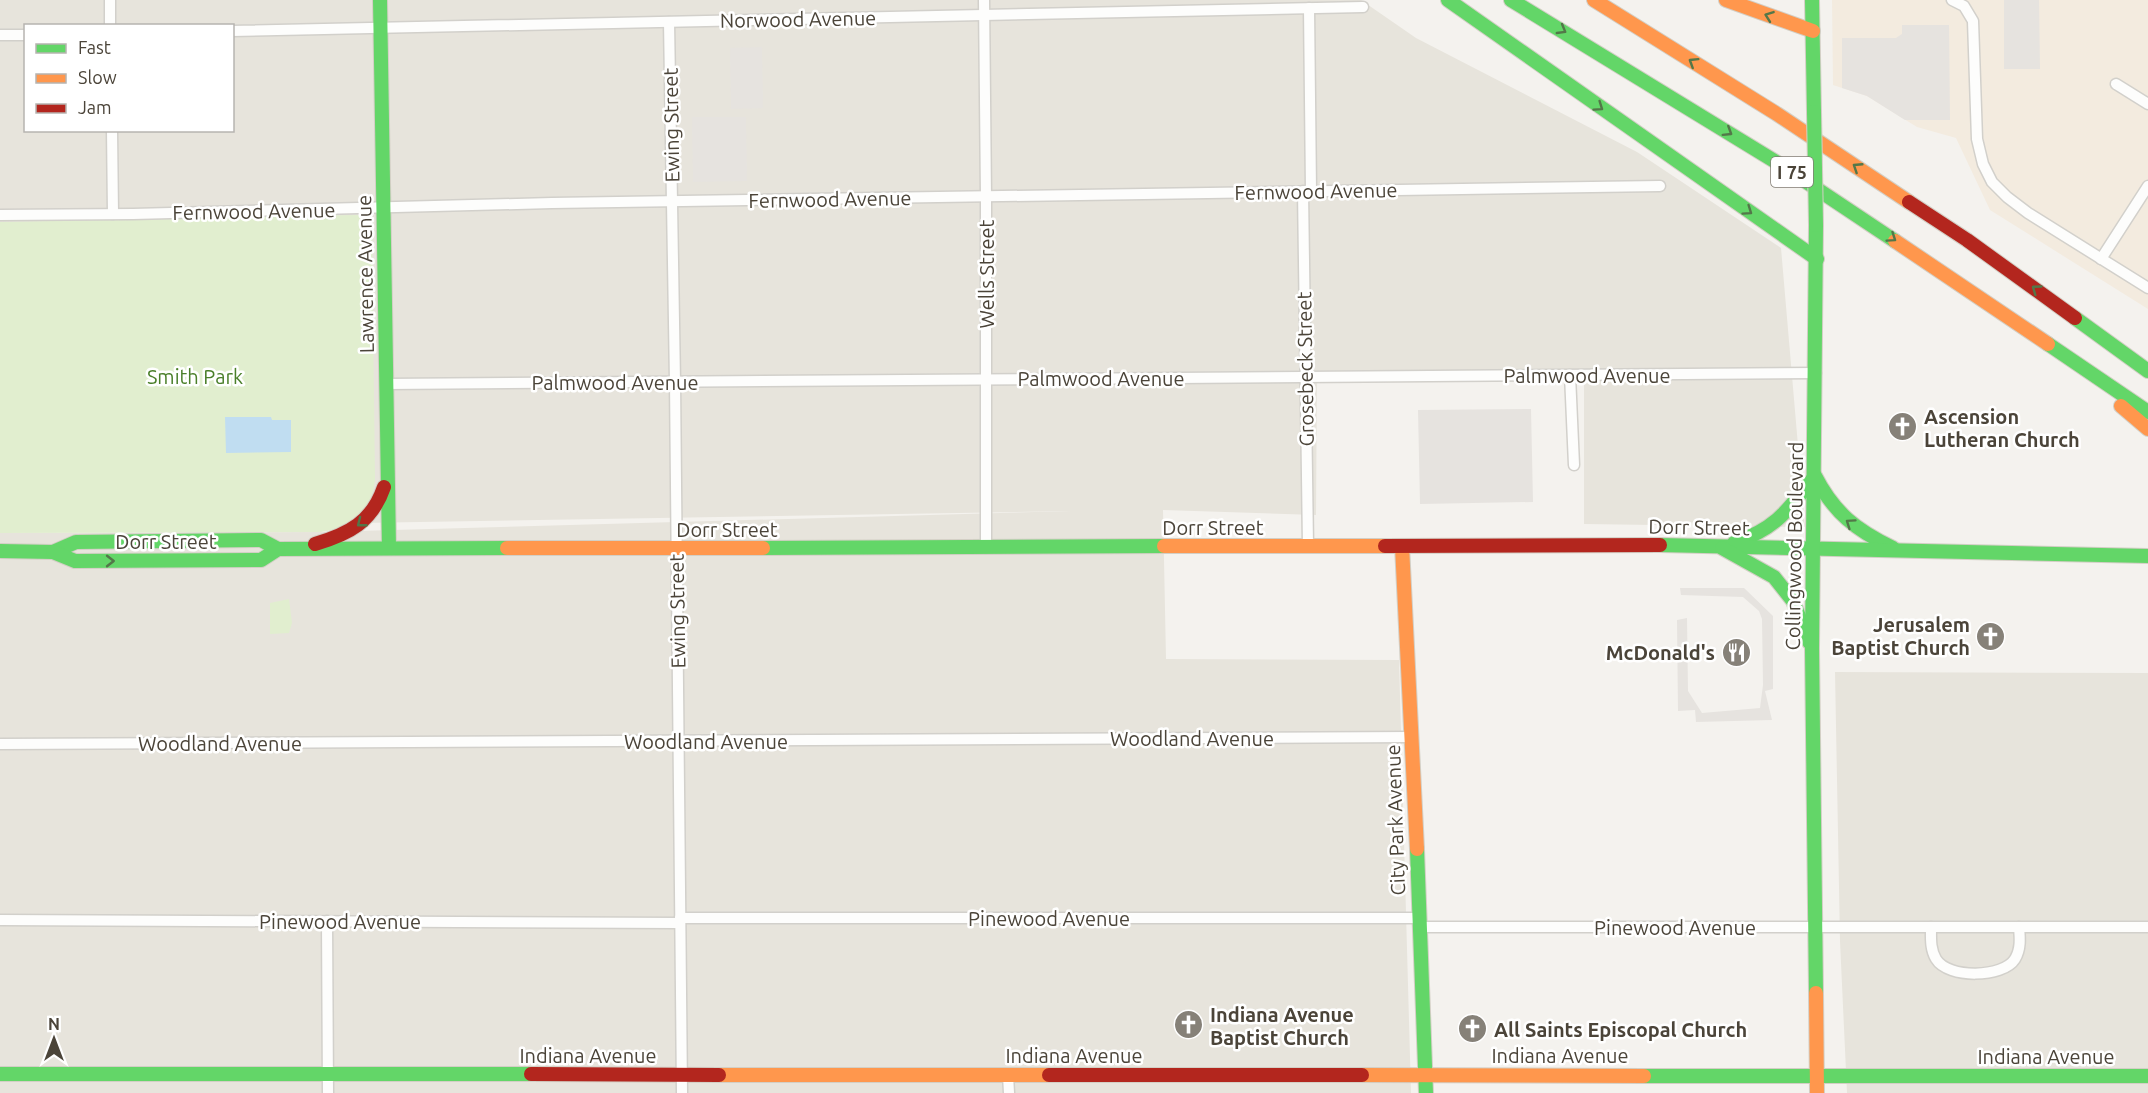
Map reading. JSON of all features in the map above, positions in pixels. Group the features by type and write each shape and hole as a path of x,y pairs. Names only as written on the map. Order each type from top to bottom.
{"main road":[{"name":"Lawrence Avenue","path":"380,0 389,548"},
{"path":"1448,0 1816,259"},
{"name":"I 75","path":"1512,0 1781,165 2148,412"},
{"name":"I 75","path":"1594,0 1776,114 1958,234 2148,371"},
{"path":"1726,0 1813,31"},
{"name":"Collingwood Boulevard","path":"1812,0 1816,225 1812,649 1817,1093"},
{"path":"2083,323 2148,364"},
{"path":"2065,357 2148,429"},
{"path":"297,549 344,534 368,518 379,502 387,473"},
{"path":"1720,547 1753,537 1777,524 1815,476 1821,489 1840,516 1879,542 1900,551"},
{"name":"Dorr Street","path":"53,552 76,542 261,540 278,549 1720,547 2148,556"},
{"name":"City Park Avenue","path":"1402,546 1426,1093"},
{"path":"1720,547 1774,577 1785,590 1799,614 1812,649"},
{"name":"Dorr Street","path":"0,551 53,552 75,561 261,560 278,549"},
{"name":"Indiana Avenue","path":"0,1074 2148,1076"}],"street":[{"path":"110,0 110,24"},
{"name":"Wells Street","path":"984,0 986,548"},
{"path":"1952,0 1964,6 1975,29 1977,139 1983,164 1999,191 2028,213 2148,288"},
{"name":"Norwood Avenue","path":"234,31 1363,7"},
{"name":"Grosebeck Street","path":"1308,546 1306,377 1309,8"},
{"name":"Ewing Street","path":"669,22 682,1093"},
{"path":"0,35 24,34"},
{"path":"2116,84 2148,104"},
{"path":"112,132 113,214"},
{"name":"Fernwood Avenue","path":"0,215 672,201 1660,186"},
{"path":"2102,259 2148,186"},
{"name":"Palmwood Avenue","path":"386,384 1816,373"},
{"path":"1570,375 1574,465"},
{"name":"Woodland Avenue","path":"0,744 1412,737"},
{"name":"Pinewood Avenue","path":"0,920 1419,922 1816,927 2148,927"},
{"path":"327,921 328,1093"},
{"path":"1931,927 1932,947 1937,960 1946,968 1960,972 1999,971 2011,964 2019,952 2019,927"},
{"path":"1008,1075 1009,1093"}],"shaded area":[{"path":"0,0 1361,0 1416,38 1637,152 1781,248 1805,527 1584,524 1584,369 1317,371 1316,515 1163,510 1166,659 1399,660 1411,1093 0,1093 0,533 321,532 1071,511 0,529"},
{"path":"1832,0 2148,0 2148,309 1990,210 1956,138 1917,127 1867,96 1833,85"},
{"path":"2004,0 2039,0 2040,69 2004,69"},
{"path":"1902,25 1949,25 1950,120 1905,120 1867,96 1842,88 1842,38 1896,38 1902,34"},
{"path":"762,47 763,108 731,109 730,48"},
{"path":"692,117 746,117 747,181 693,182"},
{"path":"1531,409 1533,502 1420,504 1418,410"},
{"path":"1680,588 1744,588 1773,616 1773,689 1765,691 1772,720 1696,722 1695,710 1678,711 1677,620 1687,618 1688,691 1702,713 1760,708 1763,685 1762,619 1759,611 1743,597 1681,595"},
{"path":"1835,672 2148,673 2148,1093 1847,1093 1840,941"}],"green space":[{"name":"Smith Park","path":"357,215 367,217 372,229 375,480 369,501 358,516 341,527 321,532 0,533 0,222"},
{"path":"289,599 292,623 289,633 270,634 270,603"}],"water":[{"path":"225,417 271,417 272,420 291,420 291,452 226,453"}],"traffic: fast":[{"path":"380,0 389,548"},
{"path":"1448,0 1817,259"},
{"path":"1511,0 1781,165 1895,241"},
{"path":"1812,0 1814,112"},
{"path":"1814,112 1816,225"},
{"path":"1816,225 1812,649 1816,993"},
{"path":"2075,318 2148,371"},
{"path":"2048,344 2148,412"},
{"path":"1734,543 1761,531 1780,517 1815,476 1830,500 1847,519 1893,548"},
{"path":"0,551 53,552 76,542 261,540 278,549 507,548"},
{"path":"1660,545 2148,556"},
{"path":"763,548 1164,546"},
{"path":"1722,548 1774,577 1793,601 1809,642"},
{"path":"53,552 75,561 261,560 278,549"},
{"path":"1417,849 1426,1093"},
{"path":"0,1074 531,1074"},
{"path":"1644,1076 2148,1076"}],"traffic: slow":[{"path":"1594,0 1777,114 1909,202"},
{"path":"1726,0 1813,31"},
{"path":"1895,241 2048,344"},
{"path":"2121,406 2148,429"},
{"path":"1164,546 1385,546"},
{"path":"1402,546 1417,849"},
{"path":"507,548 763,548"},
{"path":"1816,993 1817,1093"},
{"path":"719,1075 1049,1075"},
{"path":"1362,1075 1644,1076"}],"traffic: jam":[{"path":"1909,202 1967,240 2075,318"},
{"path":"315,544 338,536 358,525 373,509 384,487"},
{"path":"1385,546 1660,545"},
{"path":"531,1074 719,1075"},
{"path":"1049,1075 1362,1075"}],"place":[{"name":"Ascension Lutheran Church","path":"1903,427"},
{"name":"Jerusalem Baptist Church","path":"1991,636"},
{"name":"McDonald's","path":"1736,652"},
{"name":"Indiana Avenue Baptist Church","path":"1189,1025"},
{"name":"All Saints Episcopal Church","path":"1473,1029"}]}
